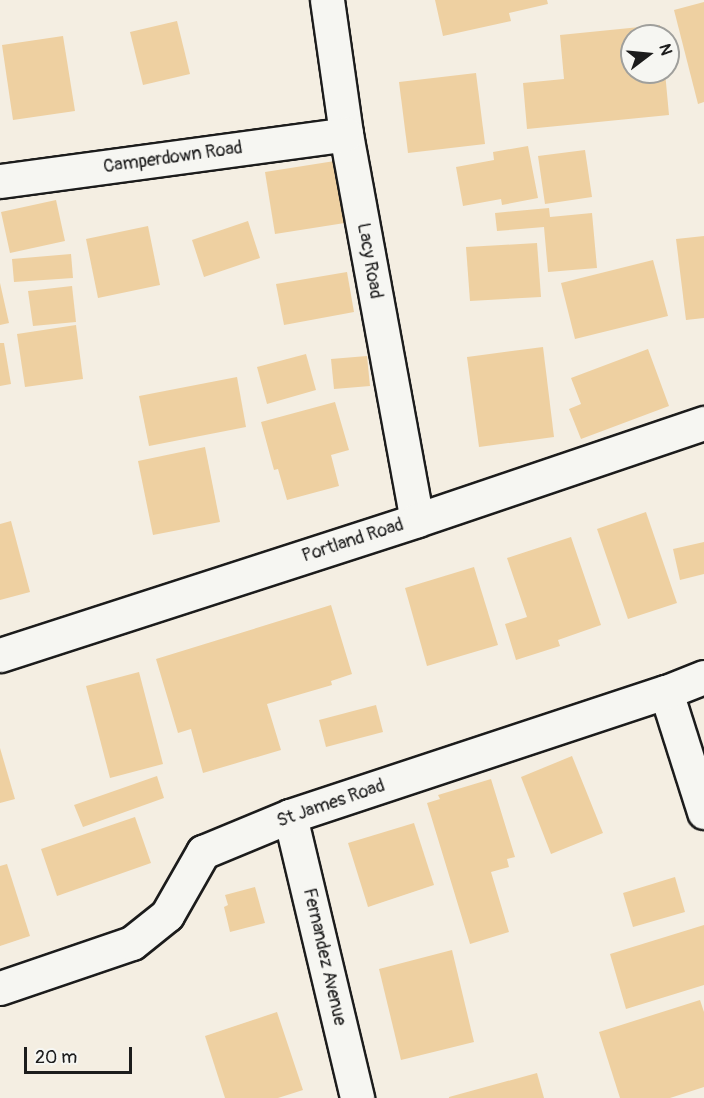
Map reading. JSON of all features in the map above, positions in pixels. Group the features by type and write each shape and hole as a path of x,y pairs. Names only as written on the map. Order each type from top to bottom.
{"street":[{"name":"Lacy Road","path":"327,0 346,134 417,520"},
{"name":"Camperdown Road","path":"0,181 346,134"},
{"name":"Portland Road","path":"0,655 417,520 704,423"},
{"name":"St James Road","path":"0,988 132,943 167,915 203,852 290,816 666,692 704,677"},
{"path":"666,692 704,812"},
{"name":"Fernandez Avenue","path":"290,816 357,1098"}],"building":[{"path":"435,0 547,0 548,4 509,13 511,21 443,36"},
{"path":"704,2 704,102 698,104 680,34 680,24 678,24 674,10"},
{"path":"177,21 190,74 143,85 130,32"},
{"path":"620,29 620,84 666,84 669,115 527,129 523,83 564,79 560,35"},
{"path":"63,36 75,111 13,120 2,45"},
{"path":"476,73 485,144 408,153 399,82"},
{"path":"528,146 538,198 502,205 501,199 463,206 456,167 494,160 493,152"},
{"path":"585,150 592,197 545,204 538,156"},
{"path":"341,160 351,222 275,234 265,172"},
{"path":"56,200 65,241 10,253 1,212"},
{"path":"549,208 550,217 592,213 597,268 548,272 544,227 497,231 495,213"},
{"path":"248,221 260,258 204,277 192,240"},
{"path":"148,226 160,285 98,298 86,239"},
{"path":"704,236 704,318 686,320 676,239"},
{"path":"537,243 541,297 470,301 466,247"},
{"path":"71,254 73,278 14,282 12,259"},
{"path":"653,260 668,316 575,339 561,283"},
{"path":"347,272 354,312 284,325 276,284"},
{"path":"0,283 9,323 0,325"},
{"path":"72,286 76,322 33,326 28,291"},
{"path":"76,325 83,379 25,387 17,334"},
{"path":"0,343 4,343 11,384 0,386"},
{"path":"543,347 554,437 479,447 467,357"},
{"path":"648,349 669,406 581,439 569,409 581,404 571,378"},
{"path":"306,354 316,390 267,404 257,367"},
{"path":"367,356 370,386 334,389 331,359"},
{"path":"237,377 246,427 149,446 139,396"},
{"path":"335,402 349,450 331,455 339,486 287,500 278,469 274,470 261,422"},
{"path":"205,447 220,522 153,535 138,461"},
{"path":"646,512 677,603 628,619 597,529"},
{"path":"11,521 30,592 0,600 0,524"},
{"path":"571,537 601,625 558,640 560,646 516,660 505,624 527,617 507,558"},
{"path":"704,542 704,574 680,580 673,549"},
{"path":"474,567 498,645 427,666 405,588"},
{"path":"331,605 352,674 331,681 332,685 267,704 281,750 203,773 191,729 178,733 156,659"},
{"path":"139,672 163,764 110,778 86,686"},
{"path":"376,705 383,732 326,747 319,720"},
{"path":"0,748 15,799 0,803"},
{"path":"572,756 603,833 551,854 521,777"},
{"path":"157,776 164,798 83,827 74,805"},
{"path":"491,779 515,857 507,859 509,867 491,872 509,932 470,944 427,803 440,799 438,795"},
{"path":"135,817 151,863 57,896 41,849"},
{"path":"414,823 434,885 368,907 348,843"},
{"path":"7,864 30,936 0,946 0,866"},
{"path":"675,877 685,912 633,927 623,893"},
{"path":"255,887 265,923 230,932 224,907 228,905 225,895"},
{"path":"704,925 704,985 626,1009 610,954"},
{"path":"452,950 474,1042 401,1060 379,969"},
{"path":"700,1000 704,1012 704,1087 670,1098 620,1098 599,1032"},
{"path":"277,1012 303,1090 278,1098 225,1098 205,1036"},
{"path":"537,1073 544,1098 449,1098 449,1097"}]}
